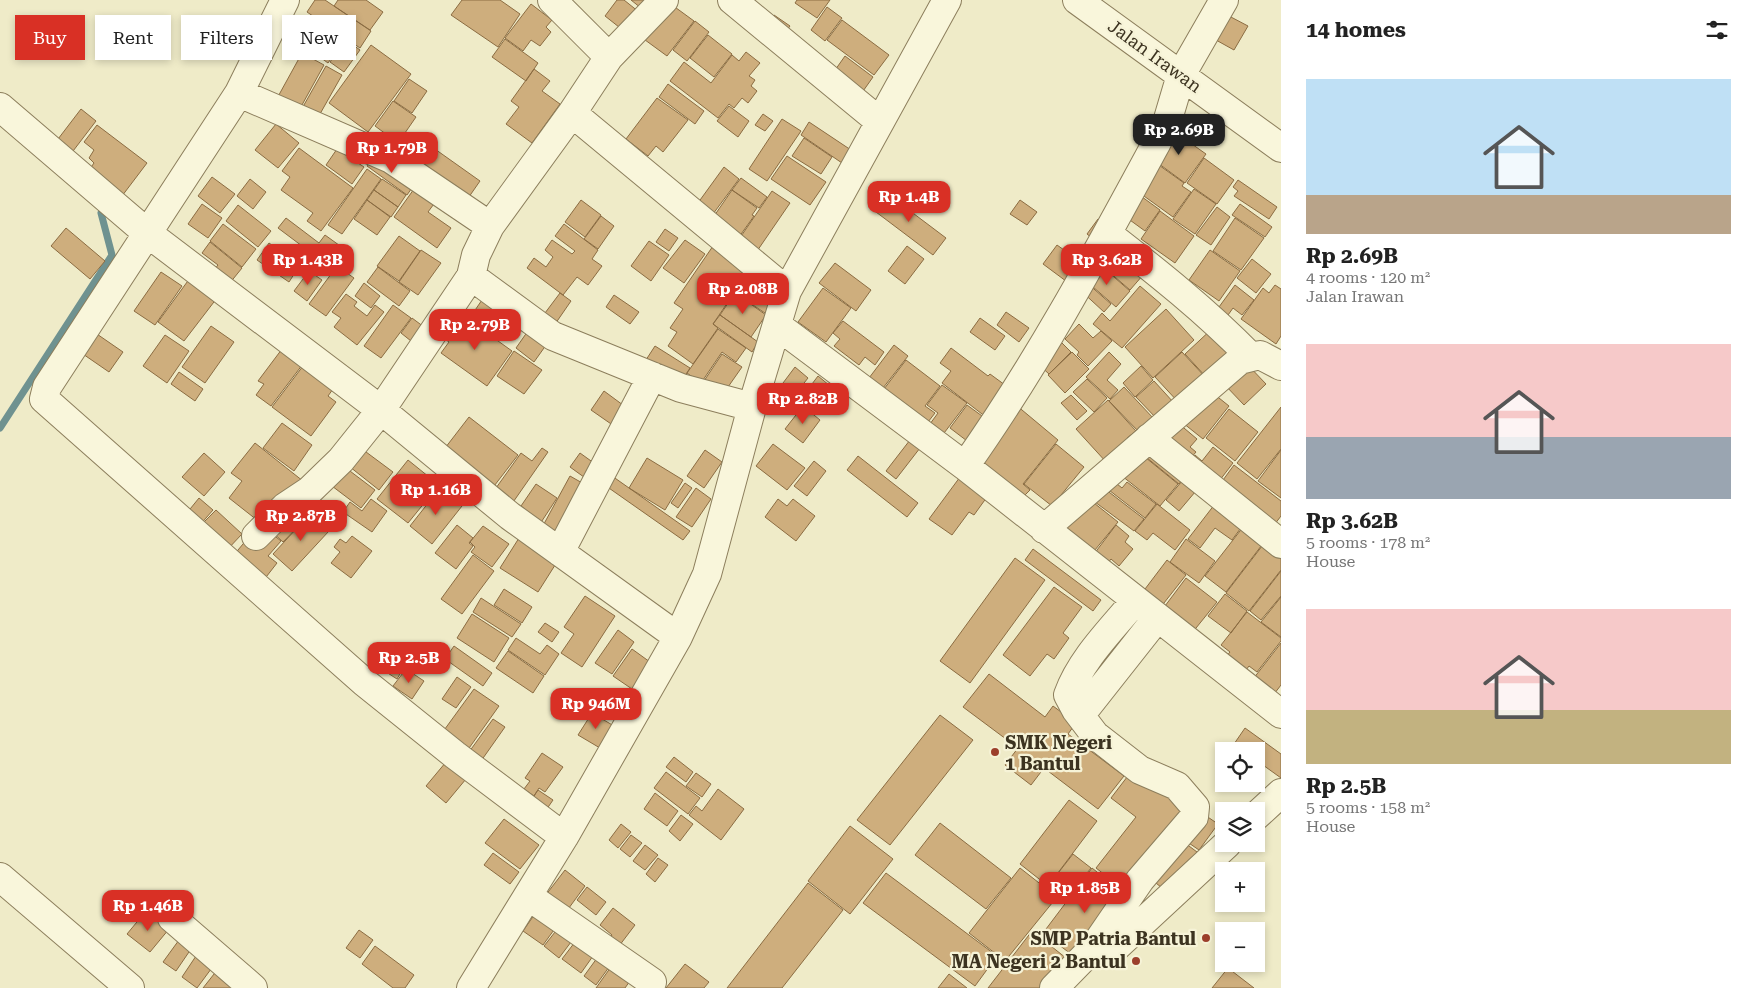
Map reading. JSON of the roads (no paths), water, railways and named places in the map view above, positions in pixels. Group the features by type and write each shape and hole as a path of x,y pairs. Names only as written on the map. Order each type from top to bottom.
{"street":[{"path":"285,0 239,93 146,232 47,387 44,399 364,682 455,755 564,837"},
{"path":"552,0 608,57"},
{"path":"256,536 286,506 303,495 329,472 381,410 471,276 476,255 490,226 572,113 608,57 664,0"},
{"path":"733,0 879,121"},
{"path":"472,988 564,837 678,637 707,574 752,407 778,326 786,291 947,0"},
{"name":"Jalan Irawan","path":"1077,0 1181,75 1278,139"},
{"path":"965,466 993,426 1062,317 1168,119 1181,75 1224,0"},
{"path":"239,93 391,159 490,226"},
{"path":"0,107 146,232 381,410 510,516 678,637"},
{"path":"572,113 786,291"},
{"path":"1108,234 1158,273 1226,331 1250,356"},
{"path":"471,276 553,336 681,388 752,407"},
{"path":"778,326 965,466 1281,714"},
{"path":"1044,529 1240,360 1260,355 1281,366"},
{"path":"560,552 652,376"},
{"path":"1149,438 1281,544"},
{"path":"1054,988 1094,947 1140,880 1194,816 1195,807 1177,786 1140,770 1095,735 1076,710 1068,695 1074,679 1135,601"},
{"path":"1076,710 1086,708 1157,618"},
{"path":"1265,808 1281,793"},
{"path":"1116,947 1218,852"},
{"path":"0,877 130,988"},
{"path":"528,896 652,982"},
{"path":"172,918 253,988"}],"waterway":[{"path":"0,428 112,255 101,213"}],"place":[{"name":"SMK Negeri 1 Bantul","path":"995,752"},
{"name":"SMP Patria Bantul","path":"1206,938"},
{"name":"MA Negeri 2 Bantul","path":"1136,961"}]}
